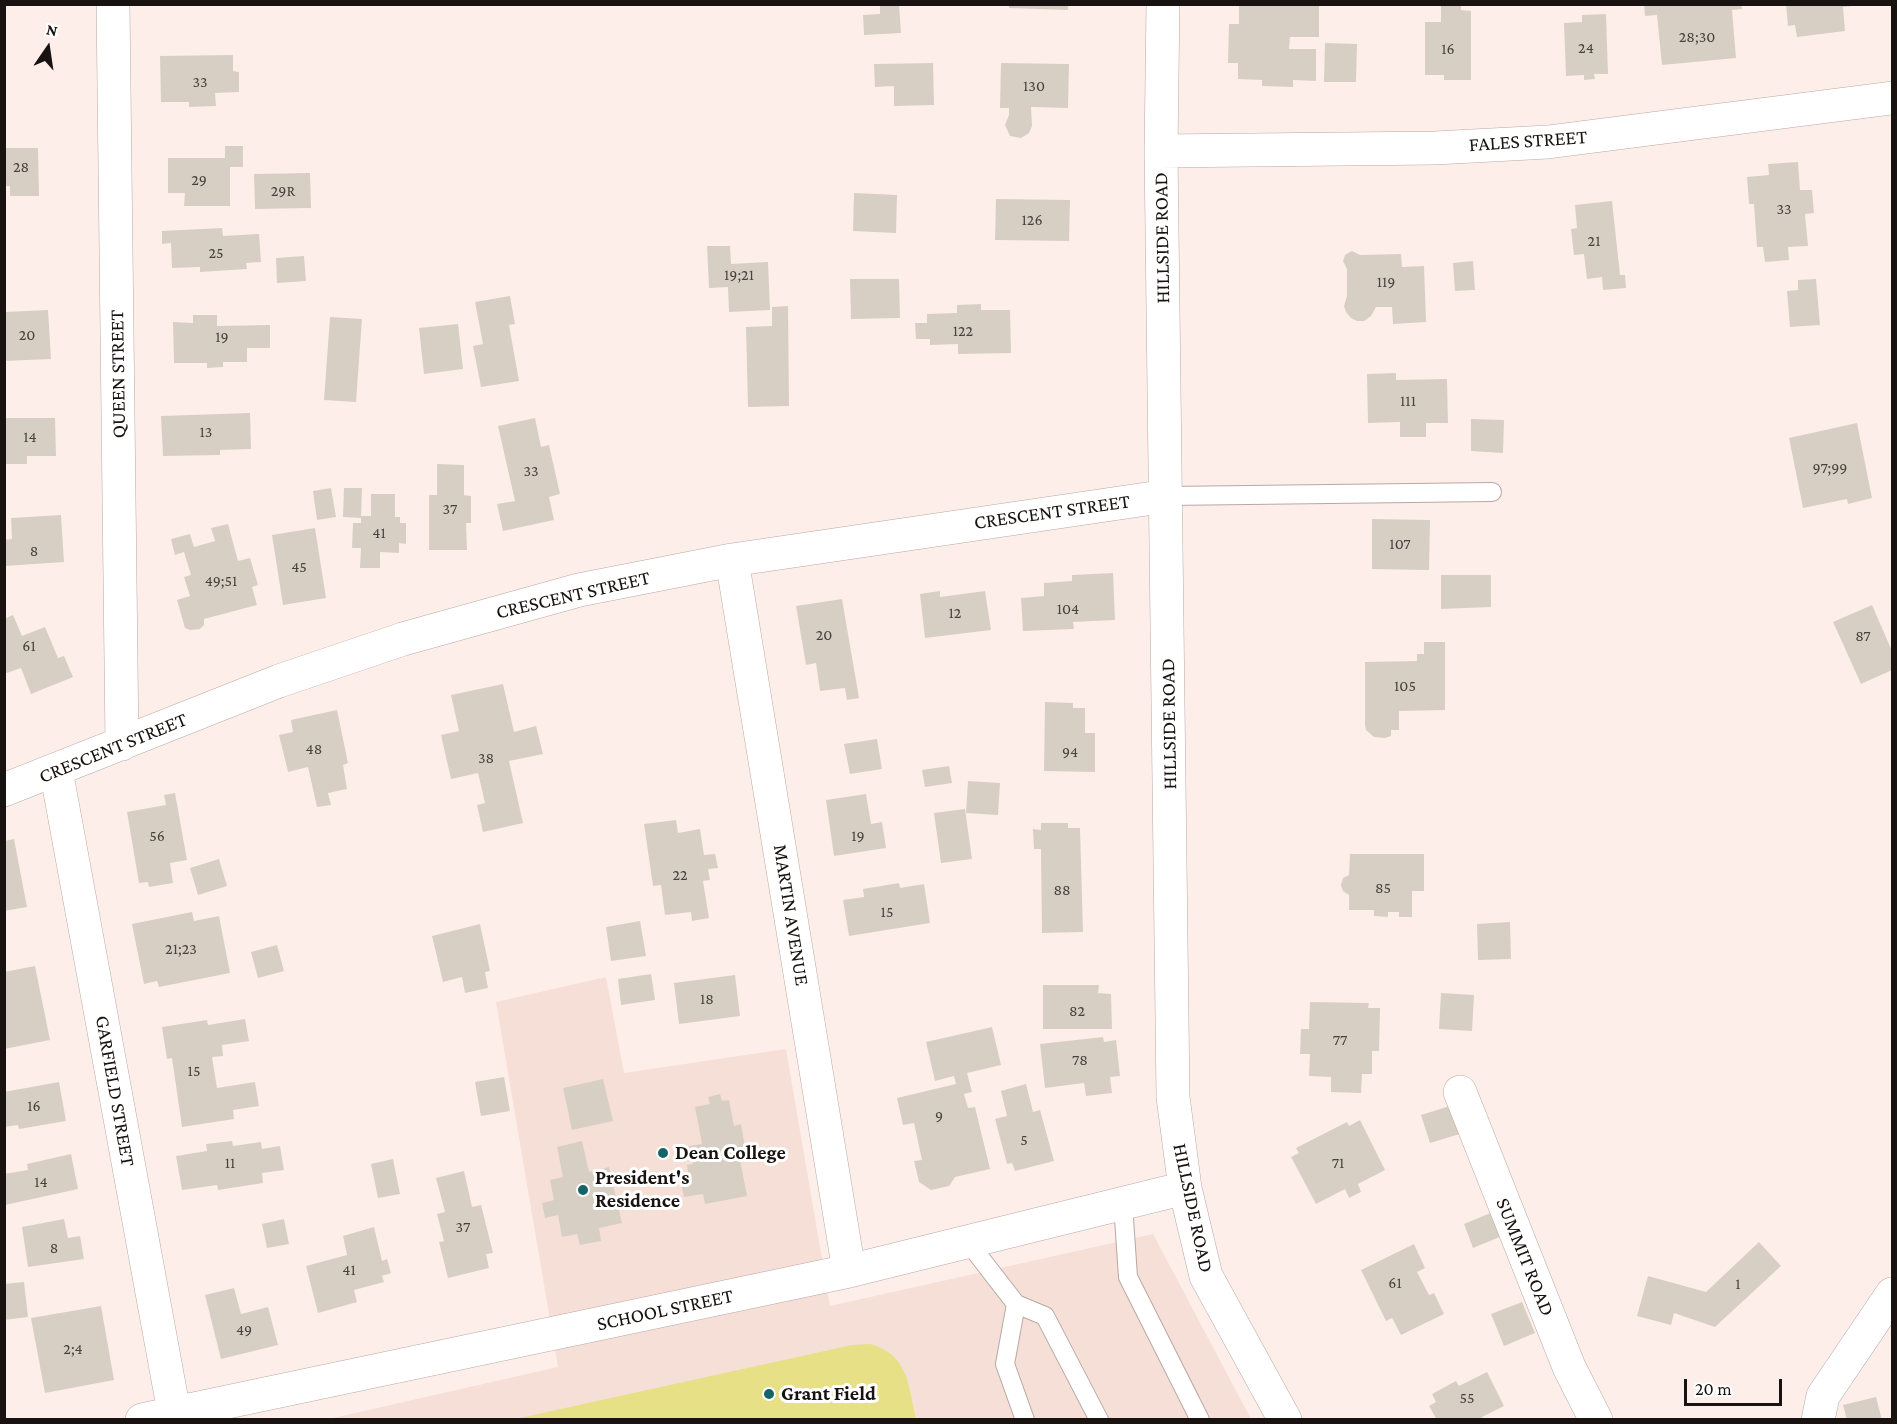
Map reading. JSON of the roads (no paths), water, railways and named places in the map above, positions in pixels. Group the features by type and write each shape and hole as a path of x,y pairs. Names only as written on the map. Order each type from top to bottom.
{"street":[{"name":"QUEEN STREET","path":"113,4 122,744"},
{"name":"HILLSIDE ROAD","path":"1163,4 1161,151 1173,1097 1185,1188 1206,1276 1285,1419"},
{"name":"FALES STREET","path":"1161,151 1435,148 1548,142 1893,98"},
{"name":"CRESCENT STREET","path":"4,790 279,681 403,639 579,590 732,560 1167,495"},
{"name":"MARTIN AVENUE","path":"732,560 849,1271"},
{"name":"GARFIELD STREET","path":"56,770 174,1413"},
{"name":"SUMMIT ROAD","path":"1460,1092 1569,1367 1596,1419"},
{"name":"SCHOOL STREET","path":"142,1419 849,1271 1185,1188"},
{"path":"1818,1419 1823,1396 1893,1294"}],"lane":[{"path":"1167,495 1492,492"},
{"path":"1123,1204 1128,1277 1200,1419"},
{"path":"968,1242 1016,1304 1045,1316 1099,1419"},
{"path":"1016,1304 1005,1364 1025,1419"}],"place":[{"name":"Dean College","path":"663,1153"},
{"name":"President's Residence","path":"583,1190"},
{"name":"Grant Field","path":"769,1394"}]}
